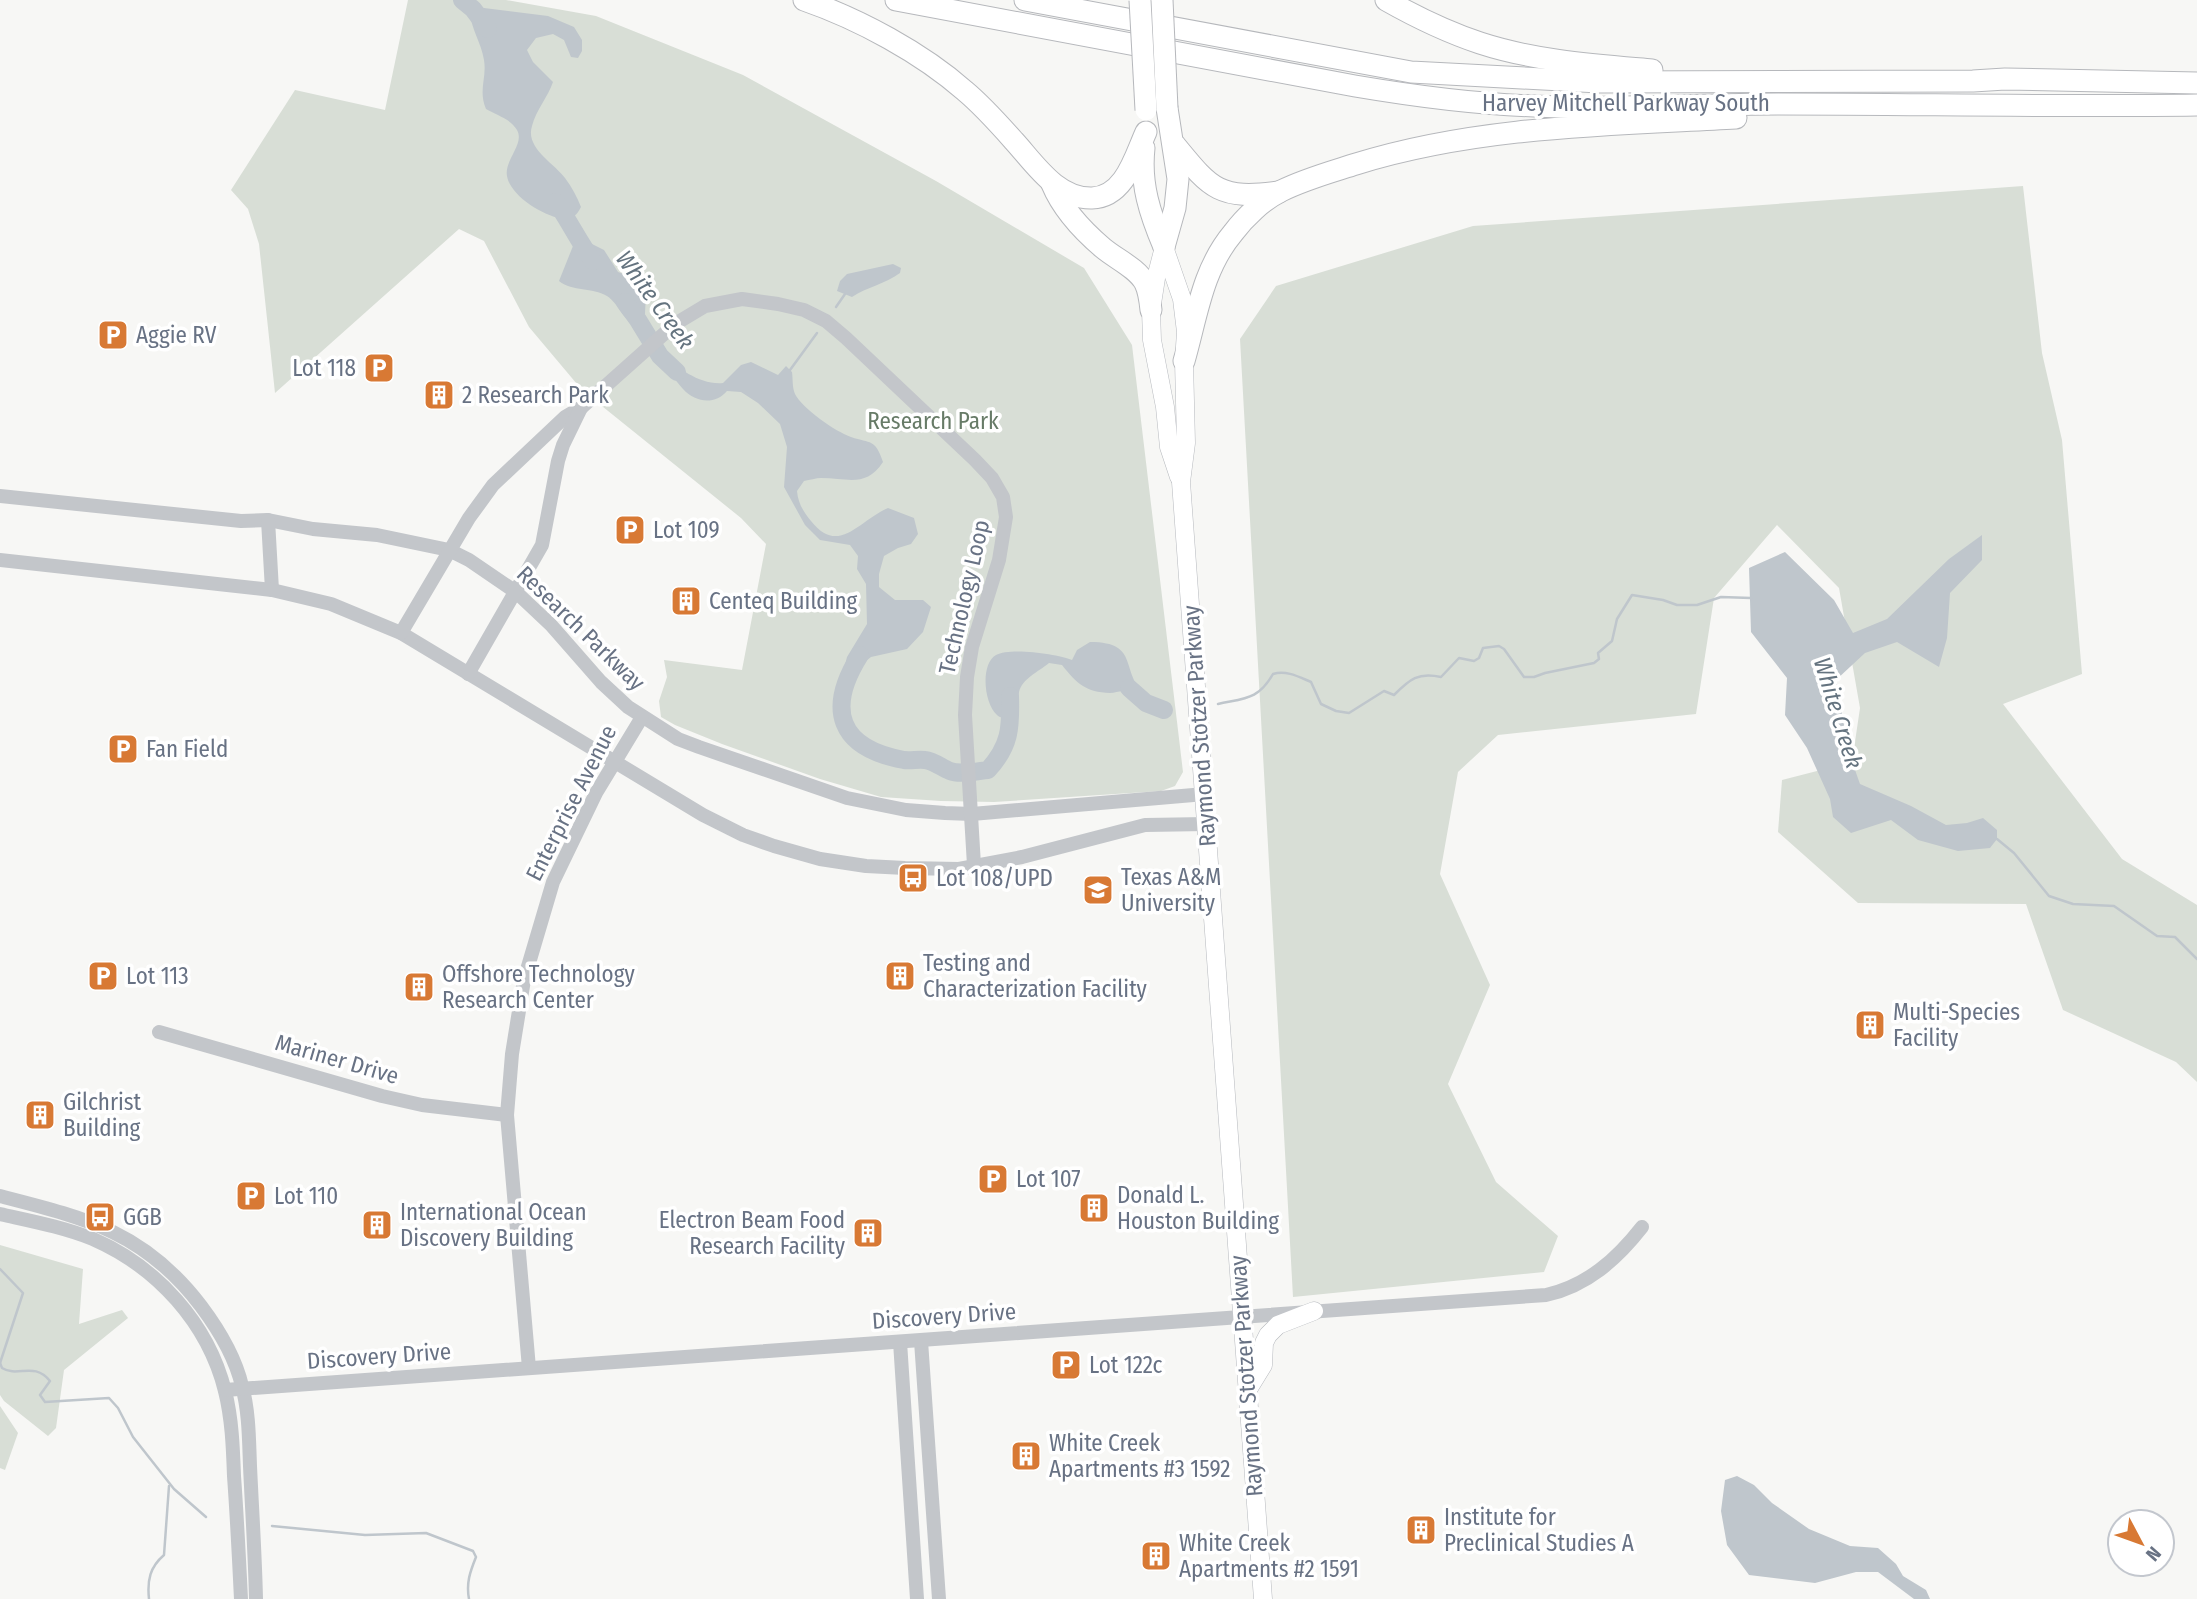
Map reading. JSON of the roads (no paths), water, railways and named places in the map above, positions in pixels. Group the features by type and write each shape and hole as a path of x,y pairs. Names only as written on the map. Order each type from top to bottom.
{"highway":[{"path":"804,0 860,24 937,69 964,89 989,113 1051,182 1070,194 1082,197 1103,196 1112,191 1125,178 1146,132"},
{"name":"Harvey Mitchell Parkway South","path":"896,0 1355,86 1480,103 1587,107 1980,104 2197,106"},
{"name":"Harvey Mitchell Parkway South","path":"1025,0 1411,72 1599,82 2005,79 2197,83"},
{"name":"Raymond Stotzer Parkway","path":"1140,0 1157,109 1173,142 1178,179 1164,247"},
{"name":"Raymond Stotzer Parkway","path":"1162,0 1157,109 1146,132 1143,175 1150,215 1164,247"},
{"path":"1386,0 1449,32 1482,44 1542,58 1766,81"},
{"path":"2164,106 2175,83"},
{"path":"1173,142 1199,175 1215,188 1235,194 1257,195 1279,192 1370,159 1462,139 1548,130 1980,104"},
{"path":"1051,182 1056,194 1082,226 1100,245 1144,281 1151,310"},
{"path":"1184,361 1199,297 1211,267 1233,232 1279,192"}],"main road":[{"name":"Raymond Stotzer Parkway","path":"1164,247 1151,310 1152,340 1165,407 1169,447 1181,482"},
{"name":"Raymond Stotzer Parkway","path":"1164,247 1178,282 1186,332 1186,443 1181,482 1263,1599"},
{"path":"1247,1391 1263,1364 1268,1335 1279,1325 1314,1311"}],"street":[{"name":"Technology Loop","path":"401,634 449,550 493,485 565,417 582,407 675,324 705,306 742,299 804,310 826,321 846,338 992,478 1003,497 1005,533 972,647 966,702 974,865"},
{"name":"Technology Loop","path":"468,674 542,545 558,461 582,407"},
{"name":"Research Parkway","path":"0,496 242,520 268,520 313,529 405,539 449,550 469,560 516,592 551,625 601,682 642,717 699,747 847,798 906,810 972,814 1205,794"},
{"path":"268,520 272,590"},
{"path":"0,560 272,590 331,604 401,634 703,815 743,835 820,859 866,866 959,869 1022,857 1145,825 1207,824"},
{"name":"Enterprise Avenue","path":"529,1368 507,1115 512,1054 524,980 553,882 596,793 642,717"},
{"name":"Mariner Drive","path":"159,1031 382,1096 422,1105 507,1115"},
{"path":"0,1196 96,1223 130,1241 177,1276 217,1327 234,1361 243,1388 257,1599"},
{"path":"0,1214 58,1227 92,1239 122,1254 151,1275 180,1302 214,1357 225,1390 231,1420 241,1599"},
{"name":"Discovery Drive","path":"225,1390 1546,1295 1577,1285 1594,1274 1622,1251 1642,1227"},
{"path":"122,1254 130,1241"},
{"path":"921,1341 939,1599"},
{"path":"900,1342 917,1599"},
{"path":"907,1449 928,1447"}],"water":[{"path":"476,7 548,16 574,27 582,40 582,51 578,58 571,57 564,40 553,34 536,38 527,50 533,62 553,82 534,120 531,134 536,148 560,172 574,192 581,207 573,217 560,218 536,208 520,197 509,183 508,164 519,135 511,123 486,109 483,96 484,60 470,12"},
{"path":"584,240 604,250 618,272 634,278 646,291 645,314 634,323 607,296 570,287 559,281 573,246"},
{"path":"893,264 901,268 900,273 888,280 852,297 837,291 840,281 847,274"},
{"path":"663,354 690,375 714,383 723,383 741,365 751,362 778,375 786,366 792,372 795,394 812,412 845,434 875,445 883,462 870,475 856,480 821,478 804,481 797,491 801,507 811,521 831,536 849,532 888,508 914,518 918,534 911,544 884,556 879,574 879,587 895,600 923,600 931,607 923,632 907,649 871,657 848,675 844,669 847,657 867,624 866,584 857,569 858,556 850,545 820,540 805,525 784,487 787,447 780,424 758,403 741,392 727,391 711,400 688,394 655,361"},
{"path":"1982,535 1982,560 1950,593 1947,638 1939,667 1897,642 1865,653 1836,680 1849,753 1860,784 1946,825 1983,818 1997,830 1997,839 1990,848 1958,851 1918,840 1891,820 1851,833 1833,817 1830,799 1807,748 1785,715 1787,678 1751,632 1749,568 1785,552 1834,600 1853,633 1887,619 1949,559"},
{"path":"1090,642 1106,643 1117,647 1123,653 1138,687 1147,696 1146,703 1123,691 1110,693 1088,689 1077,682 1062,665 1049,663 1027,679 1021,687 1015,716 1007,720 993,710 987,694 986,675 991,660 996,655 1023,651 1072,660 1077,650"},
{"path":"1737,1476 1754,1485 1772,1503 1809,1529 1850,1546 1878,1548 1896,1564 1903,1576 1926,1590 1930,1599 1914,1599 1878,1572 1856,1572 1815,1583 1749,1575 1727,1545 1721,1511 1725,1480"}],"waterway":[{"name":"White Creek","path":"462,0 473,9 488,29"},
{"name":"White Creek","path":"556,202 593,261"},
{"path":"836,307 845,294"},
{"name":"White Creek","path":"625,302 660,356 677,372"},
{"path":"790,370 817,333"},
{"name":"White Creek","path":"1218,704 1250,696 1262,689 1273,674 1283,673 1311,682 1321,704 1349,713 1384,691 1394,695 1420,676 1441,677 1459,658 1474,661 1479,658 1483,648 1499,646 1524,677 1534,677 1594,663 1599,659 1598,653 1612,641 1617,619 1632,595 1677,605 1697,605 1721,597 1751,598"},
{"name":"White Creek","path":"860,655 843,692 844,723 852,736 864,746 882,754 904,760 928,761 954,772 988,770 1001,753 1008,736 1010,696"},
{"name":"White Creek","path":"1129,688 1146,703 1164,710"},
{"name":"White Creek","path":"1997,839 2014,853 2049,896 2073,904 2114,906 2157,936 2175,937 2197,959"},
{"path":"0,1269 23,1293 0,1363"},
{"path":"0,1363 2,1368 8,1371 32,1371 44,1375 50,1381 40,1395 45,1402 109,1398 118,1408 133,1437 174,1489 206,1517"},
{"path":"149,1599 150,1574 164,1555 169,1486"},
{"path":"272,1526 365,1535 426,1533 473,1551 476,1557 469,1578 469,1599"}],"place":[{"name":"Aggie RV","path":"113,335"},
{"name":"Lot 118","path":"379,368"},
{"name":"2 Research Park","path":"439,395"},
{"name":"Lot 109","path":"630,530"},
{"name":"Centeq Building","path":"686,601"},
{"name":"Fan Field","path":"123,749"},
{"name":"Lot 108/UPD","path":"913,878"},
{"name":"Texas A&M University","path":"1098,890"},
{"name":"Lot 113","path":"103,976"},
{"name":"Testing and Characterization Facility","path":"900,976"},
{"name":"Offshore Technology Research Center","path":"419,987"},
{"name":"Multi-Species Facility","path":"1870,1025"},
{"name":"Gilchrist Building","path":"40,1115"},
{"name":"Lot 107","path":"993,1179"},
{"name":"Lot 110","path":"251,1196"},
{"name":"Donald L. Houston Building","path":"1094,1208"},
{"name":"GGB","path":"100,1217"},
{"name":"International Ocean Discovery Building","path":"377,1225"},
{"name":"Electron Beam Food Research Facility","path":"868,1233"},
{"name":"Lot 122c","path":"1066,1365"},
{"name":"White Creek Apartments #3 1592","path":"1026,1456"},
{"name":"Institute for Preclinical Studies A","path":"1421,1530"},
{"name":"White Creek Apartments #2 1591","path":"1156,1556"}],"park label":[{"name":"Research Park","path":"933,421"}]}
